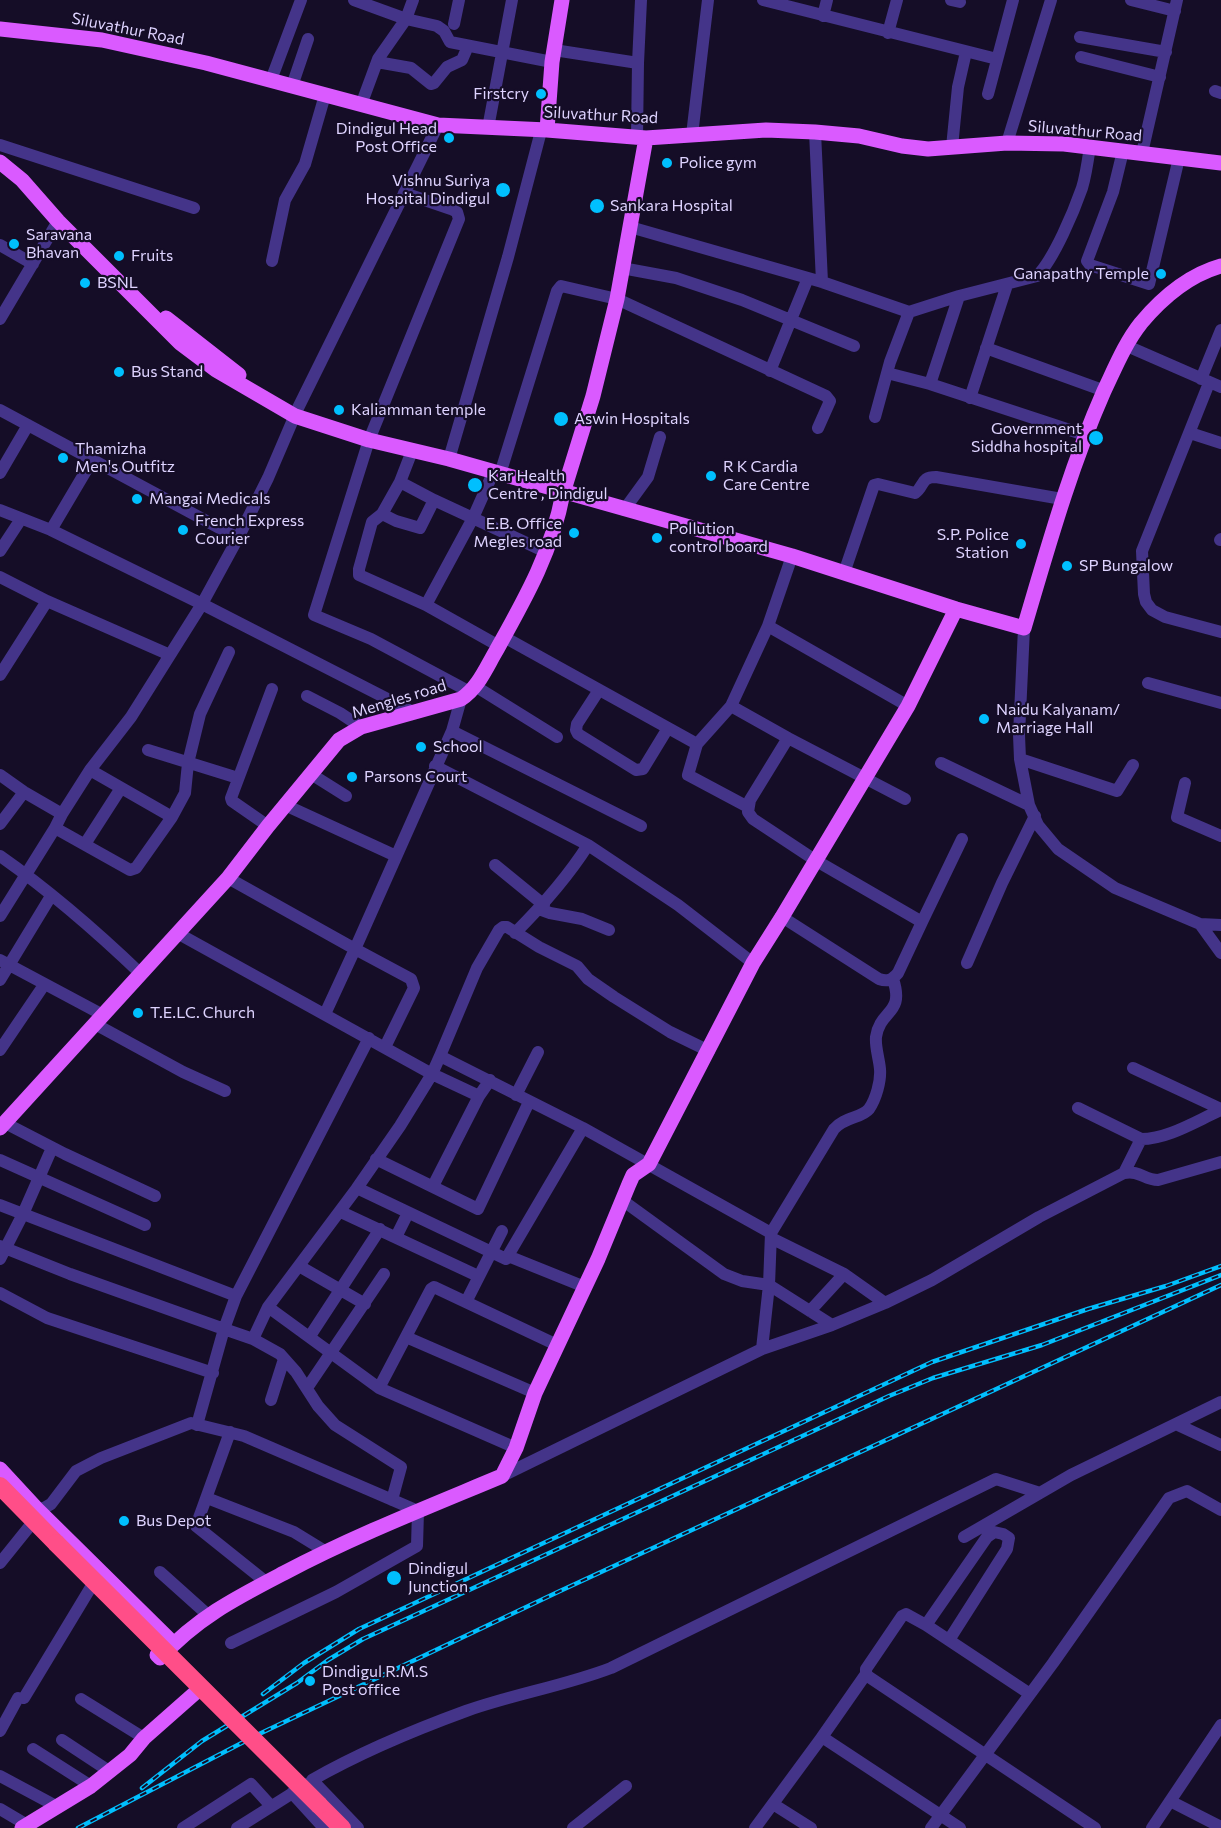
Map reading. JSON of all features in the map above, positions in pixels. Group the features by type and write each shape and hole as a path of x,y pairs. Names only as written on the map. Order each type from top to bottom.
{"highway":[{"path":"0,1486 59,1552 342,1828"}],"main road":[{"path":"544,131 562,0"},
{"name":"Siluvathur Road","path":"0,29 102,40 206,63 438,125 642,138 766,130 815,132 859,136 919,148 1007,143 1090,147 1221,163"},
{"name":"Siluvathur Road","path":"0,37 5,33 24,31"},
{"path":"469,692 526,600 546,552 560,509 617,299 642,138"},
{"path":"0,150 180,343 216,370 300,414 369,440 449,459 792,556 956,609 1024,628 1084,435 1127,346 1140,324 1183,283 1208,269 1221,266"},
{"path":"0,162 22,180 58,221 141,299"},
{"path":"0,1496 29,1527 59,1552 160,1658 173,1643 208,1615 266,1582 325,1551 502,1476 516,1448 535,1393 585,1287 633,1175 649,1164 753,963 908,706 956,609"},
{"name":"Mengles road","path":"4,1119 179,934 228,878 339,740 361,727 415,713 469,692"},
{"path":"0,1469 37,1509 173,1643"},
{"path":"59,1552 76,1547"},
{"path":"24,1826 91,1786 130,1755 144,1738 195,1693"}],"street":[{"path":"271,80 301,0"},
{"path":"361,105 377,62 406,19 412,0"},
{"path":"454,24 459,0"},
{"path":"488,128 512,0"},
{"path":"641,0 638,63 642,138"},
{"path":"692,135 708,0"},
{"path":"768,0 888,33 997,59"},
{"path":"823,16 828,0"},
{"path":"888,33 897,0"},
{"path":"988,94 1013,0"},
{"path":"1007,143 1051,0"},
{"path":"1131,0 1176,5 1142,153"},
{"path":"357,1 406,19 436,26 444,31 448,40 468,46 501,53 638,63"},
{"path":"1080,37 1166,52"},
{"path":"292,86 308,39"},
{"path":"377,62 411,68 431,84 450,64 459,63 468,46"},
{"path":"952,147 958,87 966,52"},
{"path":"1081,57 1160,77"},
{"path":"272,261 285,200 305,164 325,95"},
{"path":"0,916 90,770 131,717 202,604 300,414 438,125"},
{"path":"449,459 544,131"},
{"path":"815,132 822,282"},
{"path":"0,145 194,208"},
{"path":"630,227 822,282 909,312 959,296 1037,276 1054,251 1080,193 1090,147"},
{"path":"1123,151 1113,192 1087,261 1090,265 1149,284"},
{"path":"1158,306 1149,284 1179,158"},
{"path":"404,193 451,209 457,212 459,219 369,440 314,615 371,639 557,737"},
{"path":"0,319 58,221"},
{"path":"0,245 33,264"},
{"path":"622,268 676,278 742,300 854,346"},
{"path":"770,371 808,278"},
{"path":"970,398 1007,285"},
{"path":"426,605 497,473 558,288 564,286 617,299 829,398 828,406 818,428"},
{"path":"930,384 959,296"},
{"path":"874,417 909,312"},
{"path":"1221,330 1211,383 1142,552 1144,594 1152,610 1165,617 1221,632"},
{"path":"1127,346 1211,383"},
{"path":"986,348 1105,391"},
{"path":"887,373 930,384 1084,435"},
{"path":"0,410 238,538"},
{"path":"0,474 28,425"},
{"path":"1190,433 1221,443"},
{"path":"624,510 648,477 660,437"},
{"path":"412,451 400,482 382,514 372,522 359,575 501,641 599,690 697,744"},
{"path":"51,530 93,459"},
{"path":"844,573 874,485 915,493 925,480 929,477 936,477 1062,500"},
{"path":"400,482 546,552"},
{"path":"382,514 420,528 434,500"},
{"path":"0,510 51,530 415,713"},
{"path":"0,551 21,519"},
{"path":"748,807 688,775 697,744 731,706 768,626 792,556"},
{"path":"0,577 47,601 170,655"},
{"path":"0,675 47,601"},
{"path":"768,626 908,706"},
{"path":"1024,628 1020,759 1032,811 1038,825 1058,849 1115,888 1200,924 1221,925"},
{"path":"55,828 133,870 172,817 185,793 188,763 200,714 229,652"},
{"path":"1148,683 1221,702"},
{"path":"268,826 232,801 232,793 272,689"},
{"path":"599,690 577,724 576,730 578,734 636,770 643,769 668,728"},
{"path":"325,1014 469,692"},
{"path":"307,696 361,727"},
{"path":"731,706 905,799"},
{"path":"452,730 641,826"},
{"path":"788,738 750,800 748,812 753,819 816,860 922,922"},
{"path":"148,750 238,778"},
{"path":"1020,759 1117,791 1133,765"},
{"path":"940,764 1032,811"},
{"path":"435,766 588,845 678,905 753,963"},
{"path":"90,770 172,817"},
{"path":"310,774 346,796"},
{"path":"0,775 62,814"},
{"path":"1185,783 1177,818 1221,836"},
{"path":"85,844 121,788"},
{"path":"0,824 24,792"},
{"path":"285,806 396,856"},
{"path":"967,963 1032,811"},
{"path":"762,1349 769,1285 771,1236 833,1130 844,1120 865,1113 870,1108 880,1071 876,1034 896,1002 898,994 893,979 962,839"},
{"path":"515,933 570,873 588,845"},
{"path":"0,856 27,875 101,936 141,974"},
{"path":"495,865 550,913 582,919 609,930"},
{"path":"228,878 411,979 414,983 411,995 385,1047"},
{"path":"0,980 5,963 51,896"},
{"path":"782,917 879,979 886,981 893,979"},
{"path":"1200,924 1221,953"},
{"path":"253,1339 268,1307 341,1212 432,1074 477,968 503,927 507,927 577,966 594,983 670,1032 709,1051"},
{"path":"179,934 432,1074 479,1095"},
{"path":"5,963 183,1072 225,1091"},
{"path":"0,1050 44,985"},
{"path":"197,1425 224,1329 236,1296 369,1038"},
{"path":"516,1095 538,1052"},
{"path":"440,1056 649,1164 771,1236 844,1274 885,1303"},
{"path":"1133,1068 1221,1109"},
{"path":"433,1186 479,1095 490,1080"},
{"path":"376,1159 478,1209 529,1102"},
{"path":"1078,1108 1141,1139 1173,1132 1221,1109"},
{"path":"4,1119 52,1148 155,1196"},
{"path":"357,1188 506,1259 583,1128"},
{"path":"1124,1173 1141,1139"},
{"path":"52,1148 23,1214 2,1251 253,1339 272,1349 296,1372 318,1407 335,1425 400,1467 392,1500"},
{"path":"0,1160 145,1225"},
{"path":"502,1476 762,1349 832,1325 885,1303 932,1280 1039,1217 1124,1173 1138,1172 1158,1180 1221,1161"},
{"path":"622,1200 724,1274 742,1281 769,1285 832,1325"},
{"path":"0,1205 236,1296"},
{"path":"341,1212 478,1276"},
{"path":"396,1237 408,1213"},
{"path":"310,1336 380,1229"},
{"path":"466,1302 502,1231"},
{"path":"508,1256 585,1287"},
{"path":"299,1266 365,1304"},
{"path":"307,1388 384,1274"},
{"path":"810,1311 844,1274"},
{"path":"379,1388 434,1287 557,1345"},
{"path":"0,1293 47,1318 213,1373"},
{"path":"268,1307 379,1388 516,1448"},
{"path":"406,1337 535,1393"},
{"path":"271,1400 284,1359"},
{"path":"964,1537 1071,1475 1221,1402"},
{"path":"37,1509 51,1504 76,1471 101,1458 191,1423 244,1436 418,1511 417,1546 336,1592 231,1643"},
{"path":"1176,1424 1221,1445"},
{"path":"230,1432 196,1526 266,1582"},
{"path":"237,1828 312,1780 369,1750 467,1710 583,1679 611,1668 996,1479 1040,1493"},
{"path":"931,1828 1030,1694 1169,1498 1187,1491 1221,1510"},
{"path":"207,1497 294,1532 325,1551"},
{"path":"0,1563 29,1527"},
{"path":"926,1625 987,1537 994,1532 1003,1534 1009,1538 1008,1549 949,1640"},
{"path":"160,1572 208,1615"},
{"path":"0,1731 91,1587"},
{"path":"755,1828 866,1674 867,1664 902,1616 906,1614 1030,1694"},
{"path":"160,1658 195,1693"},
{"path":"866,1674 1088,1826"},
{"path":"81,1699 144,1738"},
{"path":"1152,1828 1221,1725"},
{"path":"822,1737 960,1828"},
{"path":"62,1740 109,1771"},
{"path":"33,1749 91,1786"},
{"path":"0,1776 57,1806"},
{"path":"312,1780 358,1828"},
{"path":"183,1828 251,1784 271,1806"},
{"path":"573,1828 626,1785"},
{"path":"292,1793 324,1828"},
{"path":"1170,1801 1221,1827"},
{"path":"773,1803 811,1828"},
{"path":"0,1809 24,1826"}],"railway":[{"path":"263,1694 304,1663 359,1629 932,1362 1221,1266"},
{"path":"142,1788 202,1741 297,1683 328,1660 363,1639 889,1396 933,1378 1042,1345 1221,1275"},
{"path":"78,1828 257,1735 560,1591 1221,1285"}],"place":[{"name":"Firstcry","path":"541,94"},
{"name":"Dindigul Head Post Office","path":"449,138"},
{"name":"Police gym","path":"667,163"},
{"name":"Vishnu Suriya Hospital Dindigul","path":"503,190"},
{"name":"Sankara Hospital","path":"597,206"},
{"name":"Saravana Bhavan","path":"14,244"},
{"name":"Fruits","path":"119,256"},
{"name":"Ganapathy Temple","path":"1161,274"},
{"name":"BSNL","path":"85,283"},
{"name":"Bus Stand","path":"119,372"},
{"name":"Kaliamman temple","path":"339,410"},
{"name":"Aswin Hospitals","path":"561,419"},
{"name":"Government Siddha hospital","path":"1096,438"},
{"name":"Thamizha Men's Outfitz","path":"63,458"},
{"name":"R K Cardia Care Centre","path":"711,476"},
{"name":"Kar Health Centre , Dindigul","path":"475,485"},
{"name":"Mangai Medicals","path":"137,499"},
{"name":"French Express Courier","path":"183,530"},
{"name":"E.B. Office Megles road","path":"574,533"},
{"name":"Pollution control board","path":"657,538"},
{"name":"S.P. Police Station","path":"1021,544"},
{"name":"SP Bungalow","path":"1067,566"},
{"name":"Naidu Kalyanam/ Marriage Hall","path":"984,719"},
{"name":"School","path":"421,747"},
{"name":"Parsons Court","path":"352,777"},
{"name":"T.E.LC. Church","path":"138,1013"},
{"name":"Bus Depot","path":"124,1521"},
{"name":"Dindigul Junction","path":"394,1578"},
{"name":"Dindigul R.M.S Post office","path":"310,1681"}]}
